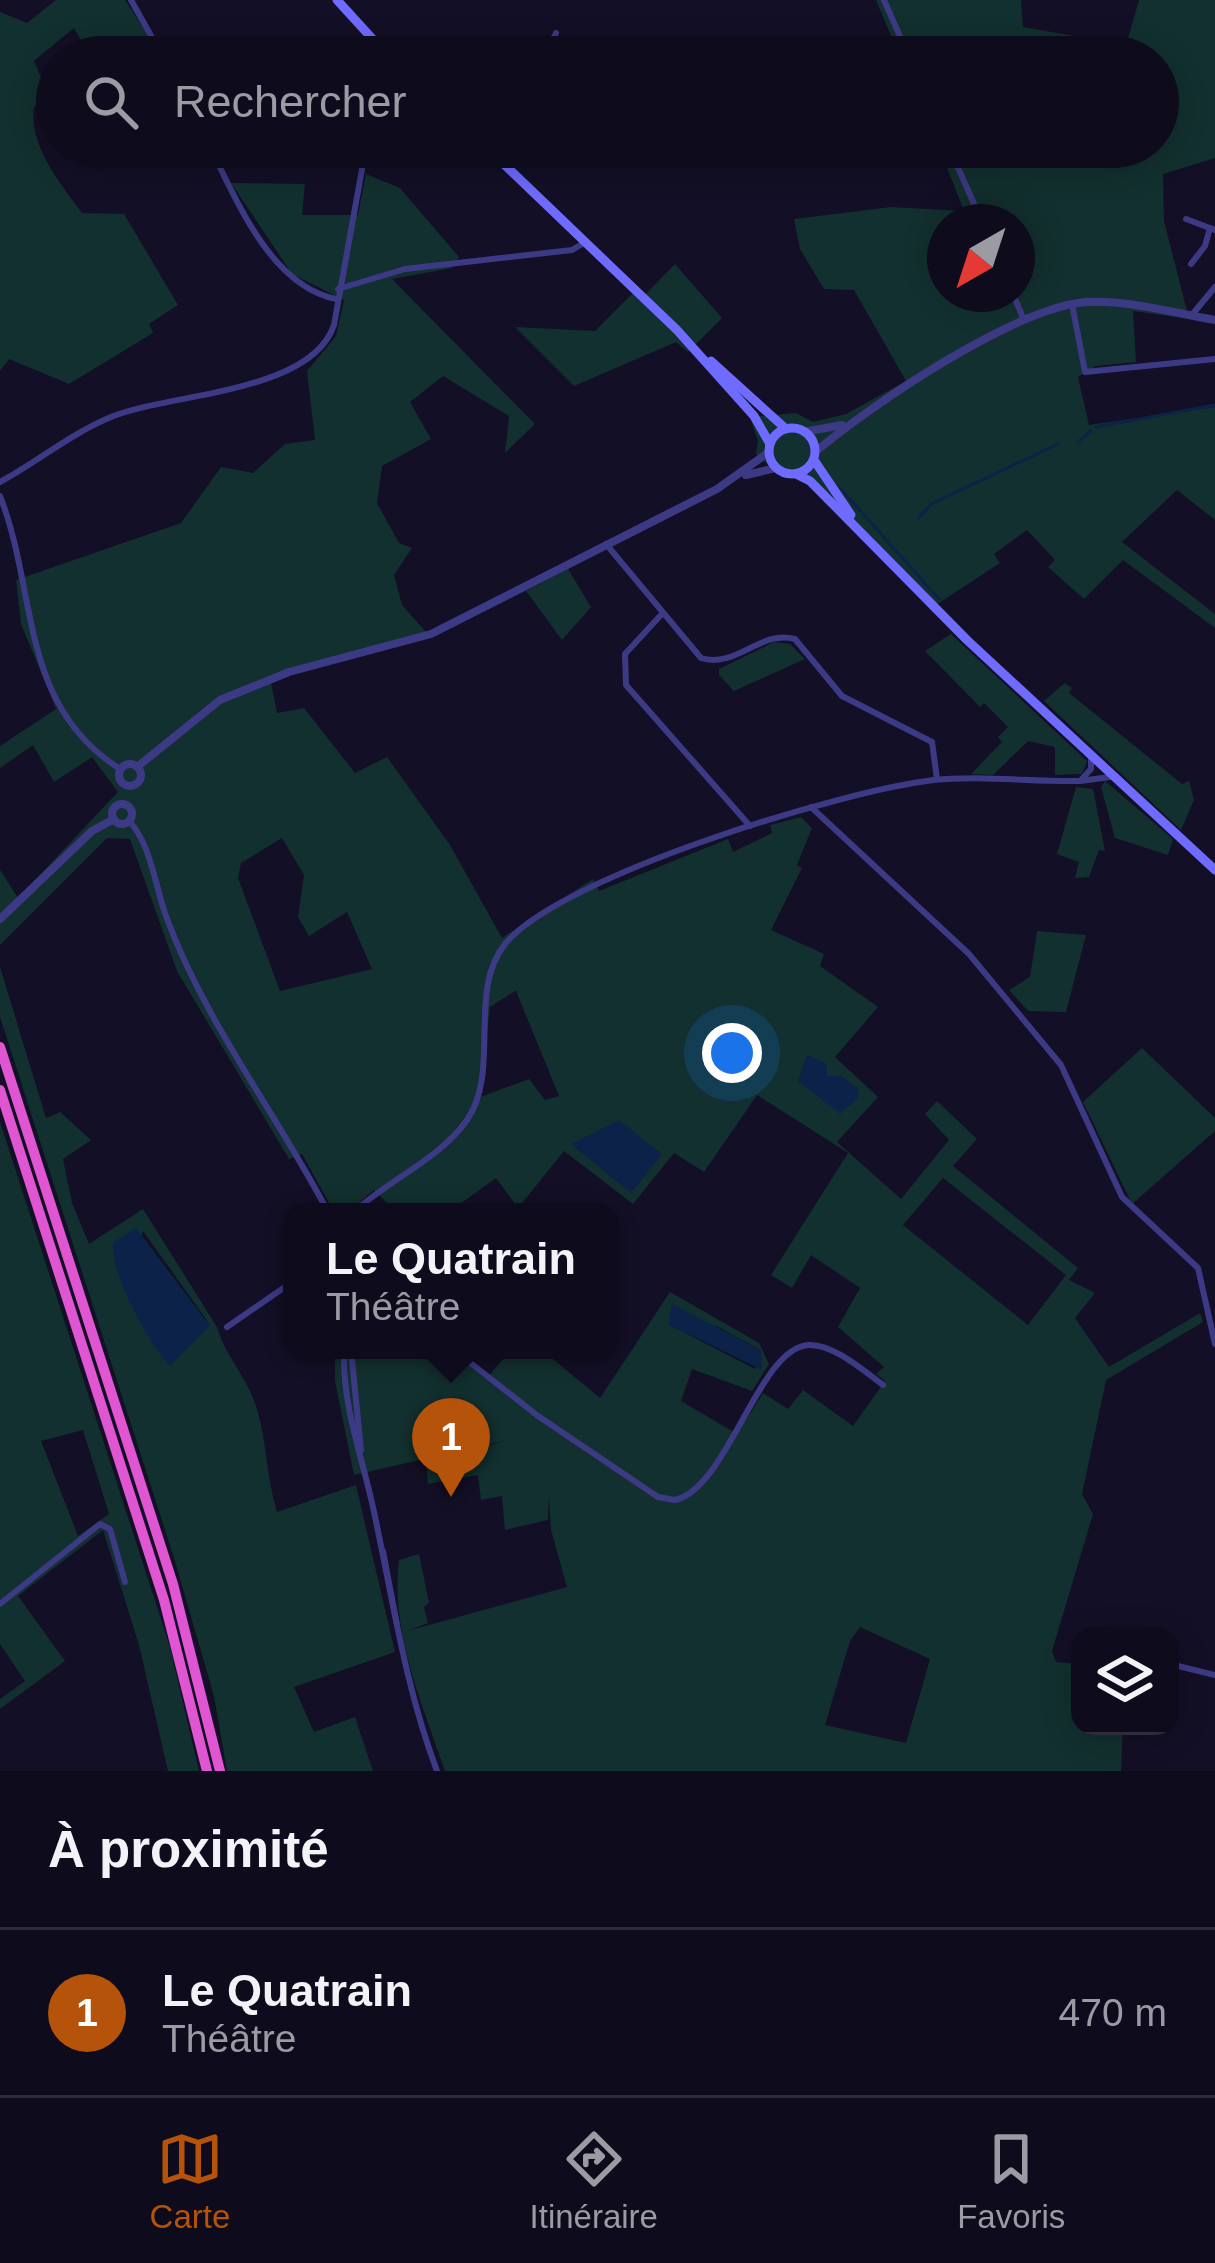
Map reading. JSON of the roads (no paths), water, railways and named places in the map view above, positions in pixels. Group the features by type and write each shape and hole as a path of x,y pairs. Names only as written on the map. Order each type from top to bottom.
{"highway":[{"path":"0,1047 173,1584 220,1771"},
{"path":"0,1090 164,1600 207,1771"}],"main road":[{"path":"337,0 370,36"},
{"path":"509,168 770,420 804,432 814,456 878,547"},
{"path":"677,330 754,416 776,468 810,481 1215,870"},
{"path":"770,448 786,429"},
{"path":"796,474 814,456"}],"street":[{"path":"130,0 151,36"},
{"path":"884,0 900,36"},
{"path":"221,168 250,221 290,275 309,292 336,299"},
{"path":"0,482 109,418 250,384 295,364 331,334 362,168"},
{"path":"958,168 974,204"},
{"path":"1186,219 1212,229 1191,264"},
{"path":"338,289 405,269 572,250 587,241"},
{"path":"1191,316 1215,287"},
{"path":"804,432 822,432 855,419 1024,320 1072,304 1102,302 1215,320"},
{"path":"1072,304 1085,372 1215,358"},
{"path":"1021,312 1024,320"},
{"path":"814,456 855,419"},
{"path":"739,476 770,448"},
{"path":"121,770 136,767 220,700 289,672 422,638 739,476 776,468"},
{"path":"0,496 40,662 74,727 121,770 127,785 113,819 92,831 0,920"},
{"path":"606,544 701,658 712,662 773,637 795,639 842,695 932,742 937,780"},
{"path":"661,615 625,654 626,685 750,826"},
{"path":"1080,781 1091,769 1090,754"},
{"path":"127,785 140,777 136,767"},
{"path":"365,1203 467,1120 479,1084 496,959 513,935 593,884 812,807 937,780 1113,777"},
{"path":"122,804 132,812 129,821"},
{"path":"812,807 969,954 1052,1052 1122,1197 1198,1268 1215,1344"},
{"path":"113,819 129,821 141,839 166,916 206,1007 323,1203"},
{"path":"227,1327 283,1288"},
{"path":"466,1359 548,1423 658,1497 675,1501 704,1483 766,1382 790,1354 810,1344 845,1359 883,1384"},
{"path":"347,1359 347,1400 381,1548 392,1575 396,1632 437,1771"},
{"path":"0,1604 100,1524 110,1529 125,1582"},
{"path":"1179,1666 1215,1675"}],"water":[{"path":"807,1055 827,1064 827,1076 841,1076 859,1089 858,1098 840,1114 798,1081"},
{"path":"619,1120 662,1154 631,1193 571,1144"},
{"path":"136,1228 210,1326 170,1366 142,1325 113,1253 114,1242"},
{"path":"672,1304 761,1350 762,1370 668,1324"}],"waterway":[{"path":"1096,427 1215,405"},
{"path":"1078,442 1091,431"},
{"path":"918,519 931,504 1058,444"},
{"path":"840,488 939,599"}],"place":[{"name":"Le Quatrain","path":"451,1497"}]}
